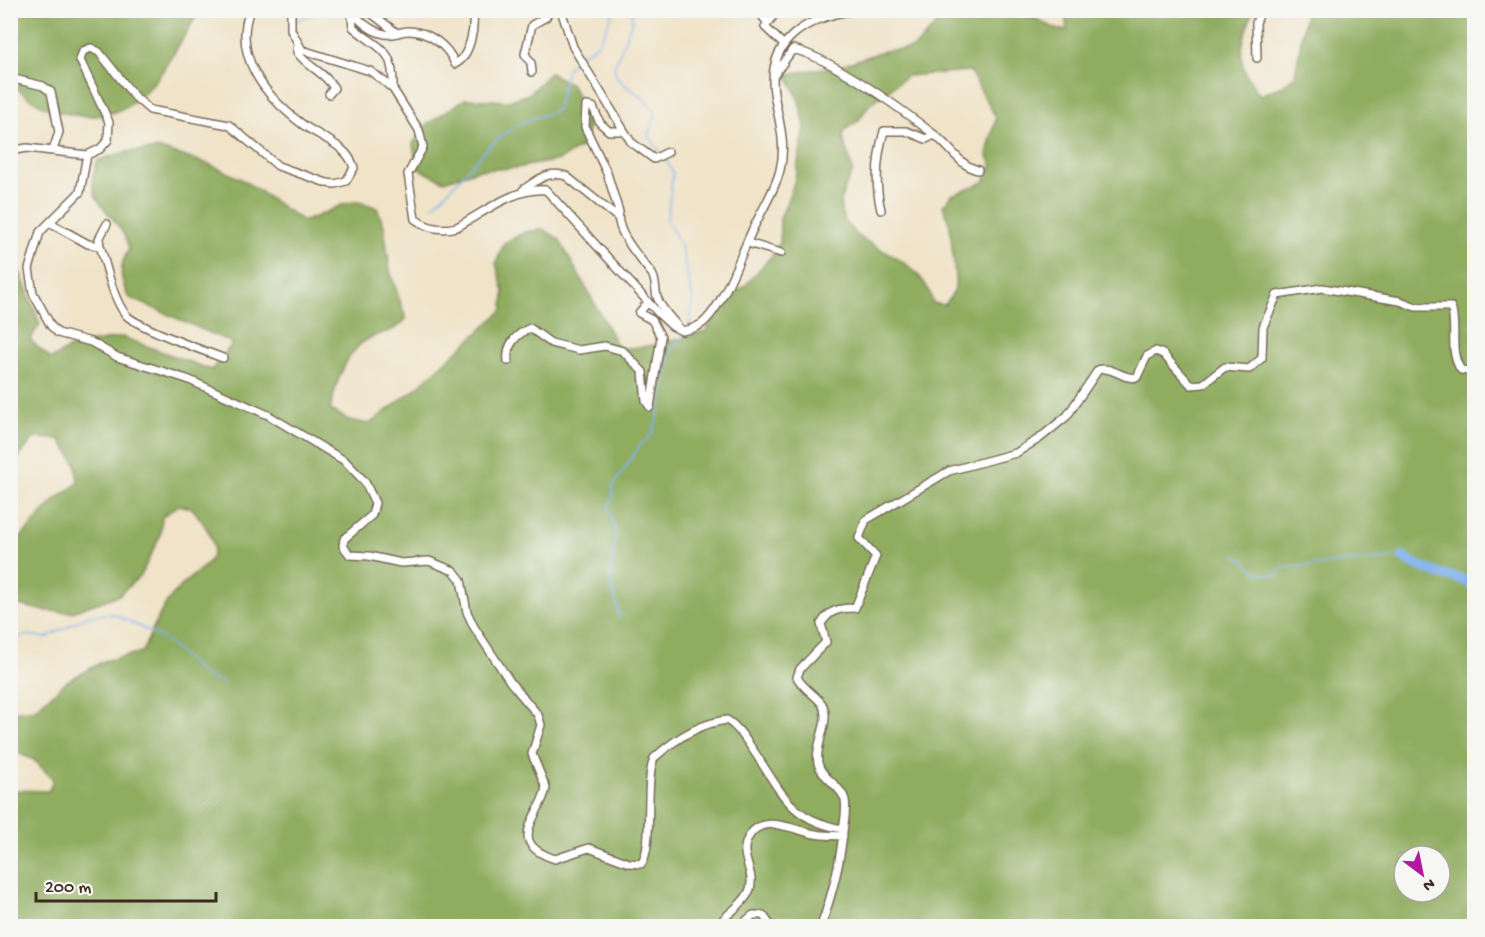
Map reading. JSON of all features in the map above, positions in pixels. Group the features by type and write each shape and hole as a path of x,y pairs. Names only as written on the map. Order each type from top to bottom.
{"street":[{"path":"10,151 27,148 87,155 104,145 110,130 104,108 80,60 83,51 91,48 99,52 135,97 150,110 229,125 279,166 300,175 335,184 349,179 354,168 347,154 292,116 252,69 244,43 250,10"},
{"path":"291,10 289,23 298,45 297,52 300,57 328,78 334,87 329,94"},
{"path":"351,10 353,27 378,43 386,52 392,67 393,89"},
{"path":"351,10 370,28 386,35 409,31 435,39 447,48 455,64 465,55 468,47 473,19 472,10"},
{"path":"367,10 397,33"},
{"path":"532,72 525,48 532,25 546,17 549,10"},
{"path":"757,10 767,22"},
{"path":"778,10 765,27 784,45"},
{"path":"519,194 537,189 546,190 672,326 682,331 697,327 710,316 748,243 780,170 783,139 774,93 776,58 784,45 799,30 818,18 855,10"},
{"path":"1257,58 1256,23 1261,10"},
{"path":"559,11 567,36 631,142 654,159 664,154"},
{"path":"298,45 310,54 370,71 393,89 423,141 423,147 408,174 415,219 429,227 446,230 457,227 519,194 540,178 556,173 566,176 617,217 628,244 654,275 657,297 664,310 682,331"},
{"path":"774,75 791,50 795,49 829,63 934,135 966,168 978,170"},
{"path":"10,78 43,86 51,92 58,132 53,150"},
{"path":"617,217 619,212 607,173 585,128 586,106 593,107 600,123 609,131 624,131"},
{"path":"881,210 877,194 878,168 884,131 906,131 926,139 934,135"},
{"path":"87,155 80,192 36,239 28,274 38,303 58,333 91,342 117,357 187,379 241,403 268,416 353,467 365,482 375,503 372,515 344,539 344,546 350,555 369,556 401,563 429,561 454,571 461,580 467,612 474,627 511,683 533,706 540,720 532,754 546,788 528,825 528,837 536,849 555,858 589,848 629,863 641,864 647,850 648,782 654,758 691,732 711,722 727,720 741,732 796,811 818,824 843,832"},
{"path":"50,223 88,244 100,246"},
{"path":"107,224 99,238 100,246 118,300 127,316 169,337 223,358"},
{"path":"748,243 781,253"},
{"path":"821,927 838,879 846,815 840,790 818,765 817,751 824,715 821,704 803,688 797,677 800,669 826,642 821,624 826,615 843,608 855,608 866,584 876,556 859,538 866,520 949,471 1017,453 1067,416 1098,370 1104,368 1131,378 1137,376 1147,356 1156,351 1163,354 1191,385 1203,384 1225,367 1249,369 1262,358 1263,327 1276,295 1322,288 1400,301 1416,307 1446,305 1451,308 1454,315 1456,363 1461,369 1474,372"},
{"path":"508,361 506,349 522,332 530,328 552,343 579,350 606,346 623,351 643,372 646,401 650,407 661,337 652,320 639,313 648,302"},
{"path":"717,927 726,913 741,903 750,890 752,877 745,855 746,843 756,830 764,824 778,824 816,835 843,832"},
{"path":"740,927 753,915 763,915 771,927"}],"green space":[{"path":"11,11 200,11 152,85 137,100 120,110 99,116 75,115 48,108 11,83"},
{"path":"944,11 1021,11 1058,30 1067,30 1065,11 1253,11 1242,45 1242,64 1260,95 1282,86 1295,76 1306,11 1474,11 1474,926 11,926 11,790 49,791 53,779 34,760 11,750 11,712 35,709 67,681 104,661 142,652 167,602 209,561 213,553 213,542 206,527 192,508 179,505 162,517 160,536 141,575 119,595 72,612 45,611 19,605 11,594 11,548 54,501 78,483 76,464 60,439 34,438 11,467 11,276 20,272 40,324 30,340 51,359 73,346 122,337 212,370 233,343 128,297 121,273 129,249 118,225 97,198 93,187 93,175 98,160 125,152 160,149 209,164 243,180 303,221 351,202 377,208 384,226 390,271 406,319 393,329 370,338 354,351 343,369 330,410 349,420 369,424 414,390 503,310 504,292 496,263 504,243 525,232 543,229 559,239 619,348 653,345 706,331 725,300 745,286 774,253 780,241 780,219 794,183 805,127 799,101 787,74 842,65 884,51 914,48 935,26","holes":["970,71 996,118 987,154 992,165 984,182 952,195 943,206 950,226 955,290 945,305 933,303 926,285 915,271 871,244 847,225 840,206 844,190 853,171 843,137 845,130 859,120 869,105 907,76"]},
{"path":"550,73 571,84 589,118 586,144 559,160 516,168 478,170 444,181 417,168 413,144 426,125 465,99 509,101 529,94"}],"waterway":[{"path":"295,21 323,10"},
{"path":"580,55 599,42 614,10"},
{"path":"632,10 632,21 614,68 621,81 645,100 656,115 648,134 660,152"},
{"path":"433,206 502,135 524,122 557,110 567,69 576,58"},
{"path":"665,158 673,173 667,220 681,246 693,300 689,326"},
{"path":"619,619 611,583 615,531 608,509 613,496 613,486 641,444 651,436 658,418 671,351 685,334"},
{"path":"1235,554 1259,573 1274,575 1283,568 1403,557"},
{"path":"1403,557 1434,572 1464,580 1474,588"},
{"path":"10,638 29,635 46,638 89,615 114,614 164,639 206,677 225,683"}]}
